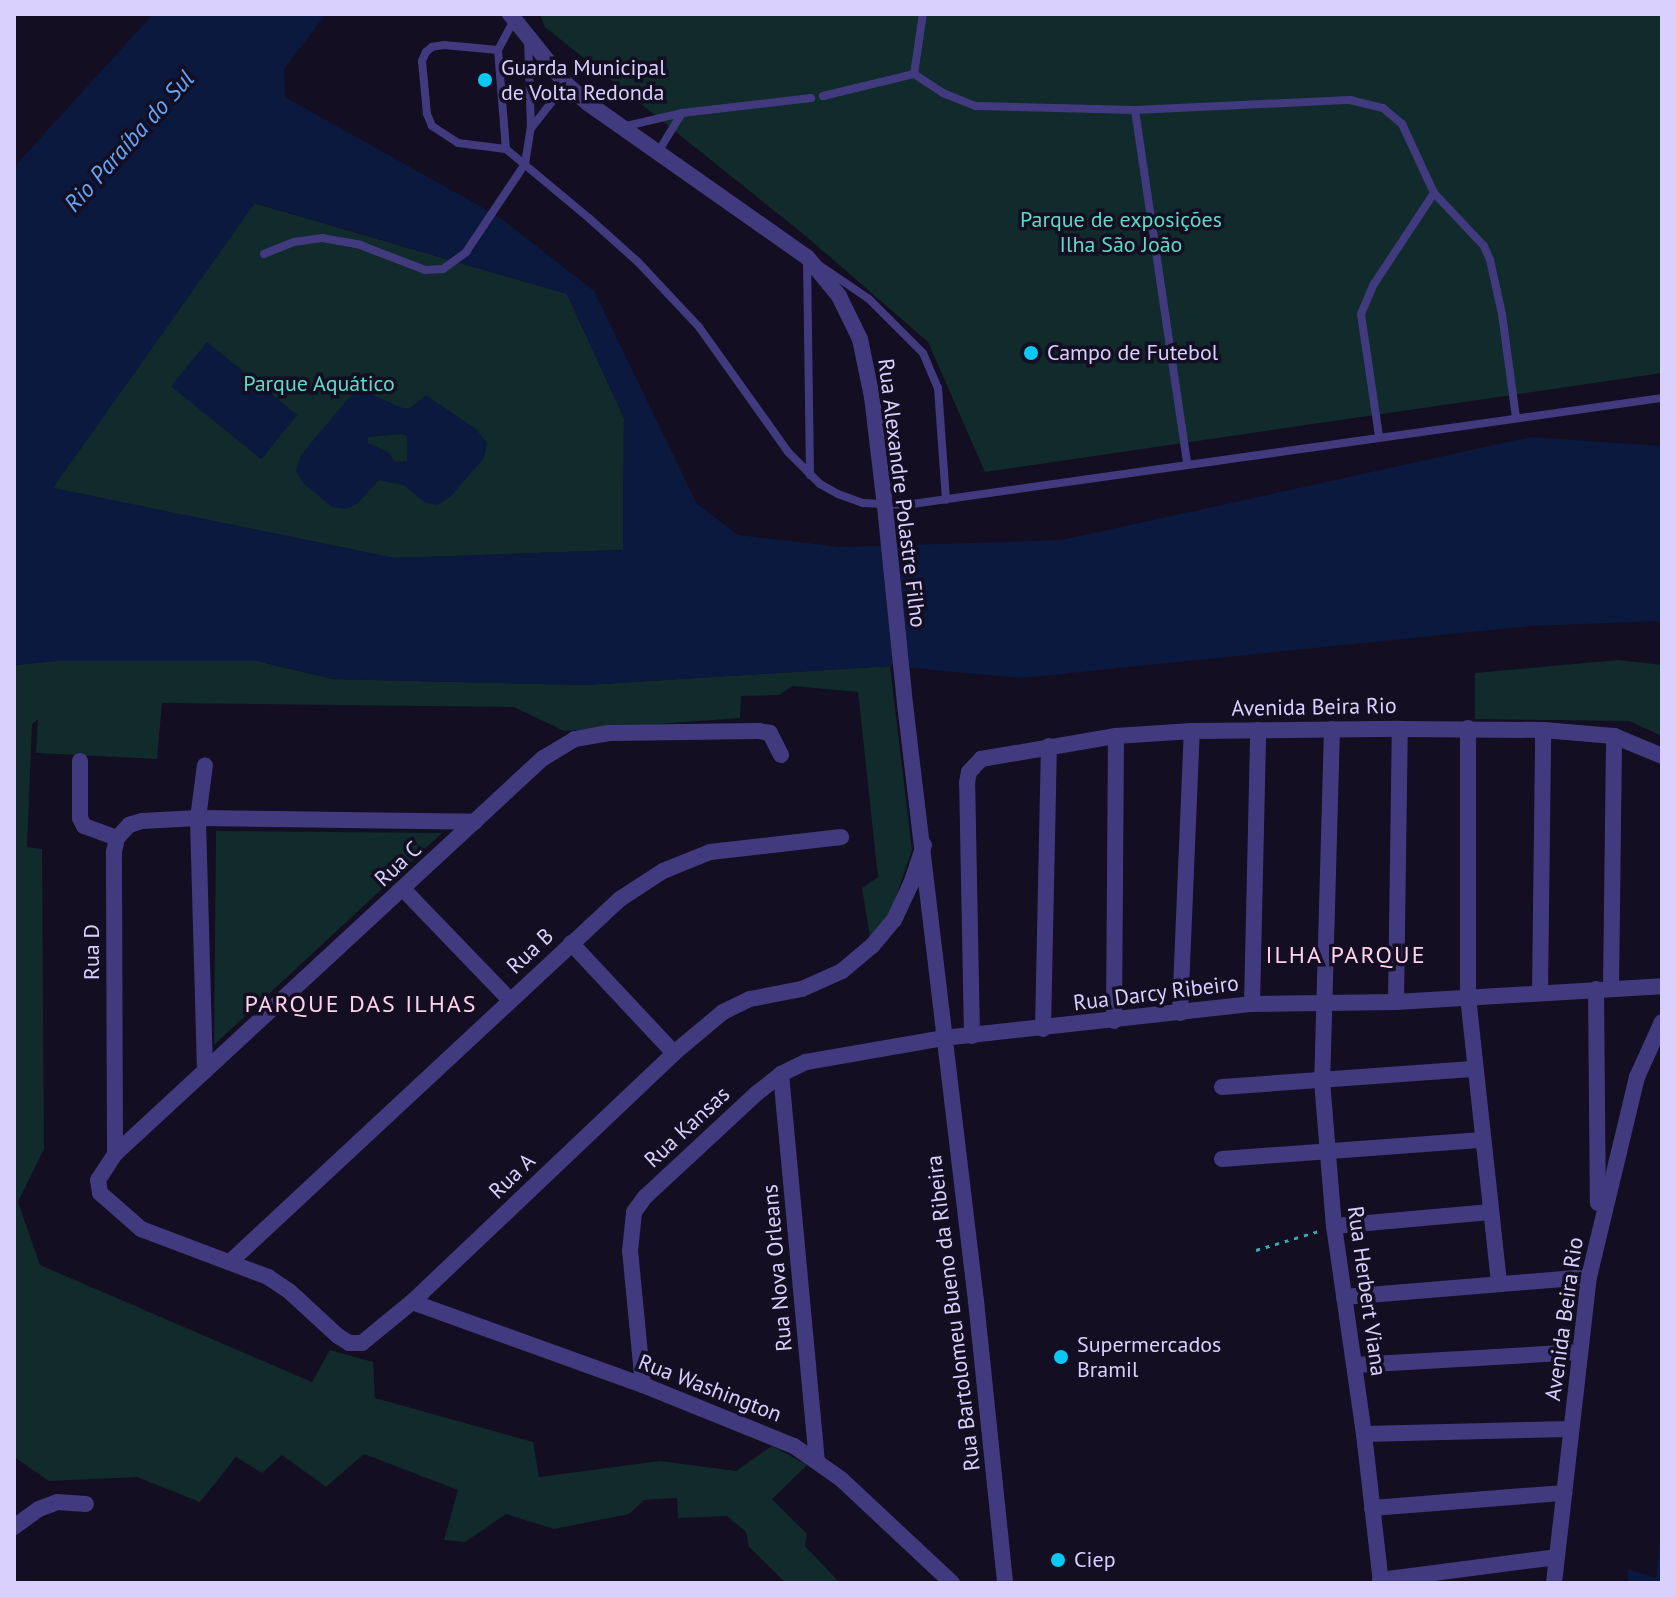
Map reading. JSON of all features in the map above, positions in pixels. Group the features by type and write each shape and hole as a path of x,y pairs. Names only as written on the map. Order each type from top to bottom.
{"street":[{"name":"Rua Alexandre Polastre Filho","path":"512,17 566,84 621,128 807,257 839,296 860,339 872,397 884,497 943,1038"},
{"name":"Avenida Beira Rio","path":"972,1036 969,772 981,759 1116,736 1192,731 1468,728 1614,736 1662,756"},
{"path":"1468,728 1468,997 1499,1282"},
{"name":"Rua Herbert Viana","path":"1332,729 1322,1081 1334,1226 1364,1434 1380,1581"},
{"path":"1396,1002 1400,729"},
{"path":"1252,1004 1258,730"},
{"path":"1540,992 1543,730"},
{"name":"Rua C","path":"98,1180 115,1154 404,890 543,758 575,739 609,733 765,731 774,738 781,755"},
{"path":"1180,1013 1192,731"},
{"path":"1114,1021 1116,736"},
{"path":"1598,1232 1614,736"},
{"path":"1043,1029 1049,746"},
{"path":"80,761 80,818 84,826 117,838 129,825 142,821 198,818 475,822"},
{"path":"205,765 198,818 205,1071"},
{"name":"Rua B","path":"230,1262 620,899 663,871 710,852 841,837"},
{"name":"Rua D","path":"115,1154 114,852 117,838"},
{"name":"Rua A","path":"98,1180 100,1193 141,1229 268,1277 289,1291 349,1343 362,1343 412,1302 674,1053 723,1012 750,999 816,983 842,971 872,946 894,920 924,845"},
{"path":"404,890 510,1000"},
{"path":"571,943 674,1053"},
{"name":"Rua Darcy Ribeiro","path":"943,1038 1252,1004 1396,1002 1662,986"},
{"name":"Avenida Beira Rio","path":"1554,1583 1589,1277 1637,1077 1662,1022"},
{"name":"Rua Kansas","path":"643,1385 630,1251 634,1212 645,1197 781,1074 806,1062 943,1038"},
{"name":"Rua Bartolomeu Bueno da Ribeira","path":"943,1038 976,1301 1005,1583"},
{"path":"1222,1087 1475,1069"},
{"name":"Rua Nova Orleans","path":"781,1074 817,1459"},
{"path":"1222,1159 1482,1140"},
{"path":"1334,1226 1490,1212"},
{"path":"1344,1297 1589,1277"},
{"name":"Rua Washington","path":"412,1302 769,1434 817,1459 952,1583"},
{"path":"1355,1365 1580,1352"},
{"path":"1364,1434 1571,1429"},
{"path":"1372,1508 1564,1493"},
{"path":"14,1527 39,1509 57,1502 86,1504"},
{"path":"1380,1581 1556,1557"}],"lane":[{"path":"914,74 923,14"},
{"path":"506,149 498,50 512,17"},
{"path":"264,254 294,242 322,238 360,245 425,270 443,269 466,252 505,199 525,164 531,128 528,39"},
{"path":"498,50 444,45 432,47 422,61 427,114 432,126 458,143 506,149 638,262 699,327 765,423 810,476 838,494 863,503 905,505 946,500 1187,463 1662,398"},
{"path":"823,96 914,74 943,93 976,106 1135,110 1350,100 1383,108 1402,124 1434,193 1484,246 1502,314 1516,417"},
{"path":"531,128 566,84"},
{"path":"621,128 682,113 811,98"},
{"path":"1135,110 1187,463"},
{"path":"658,152 682,113"},
{"path":"1379,436 1361,314 1374,284 1434,193"},
{"path":"807,257 869,299 923,353 938,388 946,500"},
{"path":"807,257 810,476"}],"path":[{"path":"1256,1250 1334,1226"}],"green space":[{"name":"Parque de exposições Ilha São João","path":"540,14 1662,14 1662,373 985,472 928,342 807,237 545,27"},
{"name":"Parque Aquático","path":"254,203 567,294 624,418 623,550 394,558 52,488"},
{"path":"1618,660 1662,665 1662,736 1629,721 1475,719 1475,673"},
{"path":"57,661 257,661 333,679 585,685 890,666 912,850 891,911 870,937 862,888 878,877 858,692 792,686 779,695 741,696 740,718 564,731 514,707 162,703 157,759 36,753 38,719 32,724 27,847 42,849 44,1149 18,1202 40,1265 312,1382 330,1350 373,1362 375,1398 533,1442 539,1477 660,1461 736,1471 772,1446 807,1465 772,1499 807,1534 805,1546 840,1583 786,1583 749,1547 746,1532 727,1516 678,1518 677,1498 644,1500 629,1514 554,1529 506,1514 465,1542 444,1540 458,1490 364,1454 326,1487 282,1455 262,1473 236,1457 200,1502 137,1477 49,1481 14,1457 14,665"},
{"path":"216,831 442,833 214,1045"}],"water":[{"name":"Rio Paraíba do Sul","path":"153,14 326,14 284,69 285,97 499,217 594,291 697,504 738,535 841,547 1062,540 1531,437 1662,446 1662,621 1530,626 1022,678 889,666 585,685 333,679 257,661 57,661 14,665 14,167","holes":["255,203 567,294 624,418 623,550 394,558 53,488"]},
{"path":"207,342 297,415 261,459 171,386"},
{"path":"366,392 402,408 410,408 426,395 476,429 487,443 484,458 451,496 438,505 426,503 403,485 379,480 357,504 346,509 332,507 303,483 296,471 301,455 355,393","holes":["407,436 407,461 395,462 388,452 368,443 368,437"]},
{"path":"1662,1521 1662,1583 1628,1583 1628,1569 1656,1578"}],"place":[{"name":"Guarda Municipal de Volta Redonda","path":"485,80"},
{"name":"Campo de Futebol","path":"1031,353"},
{"name":"Supermercados Bramil","path":"1061,1357"},
{"name":"Ciep","path":"1058,1560"}],"district":[{"name":"ILHA PARQUE","path":"1346,955"},
{"name":"PARQUE DAS ILHAS","path":"361,1004"}]}
